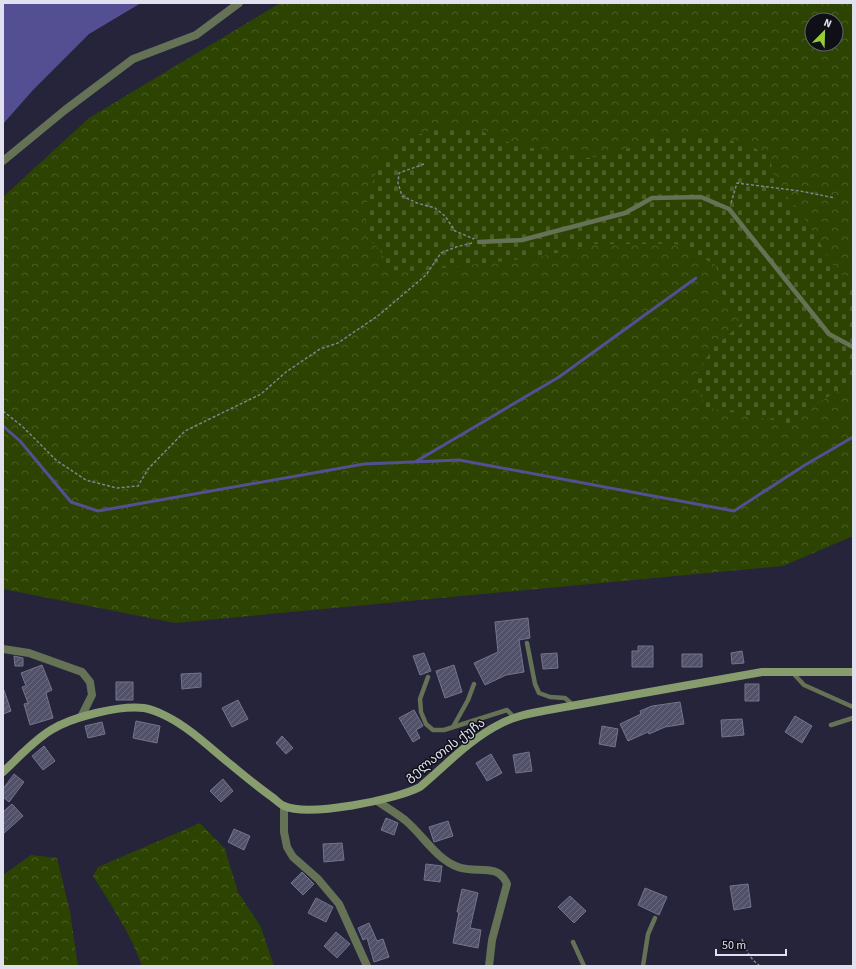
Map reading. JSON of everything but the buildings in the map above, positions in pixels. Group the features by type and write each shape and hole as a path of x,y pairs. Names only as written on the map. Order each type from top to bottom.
{"main road":[{"name":"გელათის ქუჩა","path":"3,772 51,730 81,717 122,708 144,708 166,716 187,729 284,806 312,810 377,801 409,793 420,787 486,732 516,718 573,705 762,672 853,672"}],"street":[{"path":"3,161 65,110 133,59 196,36 239,3"},
{"path":"3,649 29,653 82,672 90,682 92,695 81,717"},
{"path":"377,801 405,820 444,860 459,868 497,872 504,877 507,884 492,940 489,966"},
{"path":"284,806 284,832 288,847 293,857 318,879 339,904 367,966"}],"lane":[{"path":"479,242 522,240 625,214 652,198 700,196 729,209 829,334 853,347"},
{"path":"527,643 535,684 539,693 550,697 565,698 573,705"},
{"path":"792,672 804,685 853,707"},
{"path":"428,677 420,699 421,712 426,724 433,730 444,730 507,710 516,718"},
{"path":"453,727 468,700 474,684"},
{"path":"831,725 853,718"},
{"path":"643,966 648,934 655,918"},
{"path":"573,942 584,966"}],"path":[{"path":"424,164 399,173 398,183 402,196 417,203 435,208 445,216 455,231 479,242"},
{"path":"729,209 737,183 800,191 835,198"},
{"path":"3,411 23,427 57,461 86,480 117,488 138,486 148,469 185,431 261,394 286,372 308,357 320,349 338,343 379,315 426,275 442,253 456,247 479,242"},
{"path":"742,939 746,950 753,961 760,966"}],"green space":[{"path":"280,3 853,3 853,536 783,566 175,623 3,589 3,197 89,118"},
{"path":"439,128 473,128 515,145 587,158 617,153 656,137 716,138 748,144 769,157 778,188 801,212 835,268 853,286 853,380 789,423 704,407 696,376 712,349 742,323 723,294 716,265 676,244 594,244 539,257 417,271 390,270 380,250 365,235 366,205 378,165 402,140"},
{"path":"200,823 225,849 238,892 261,927 274,966 142,966 126,931 93,876 98,867"},
{"path":"31,855 57,858 70,912 78,966 3,966 3,875"}],"shaded area":[{"path":"3,3 141,3 89,34 33,90 3,124"}],"waterway":[{"path":"415,462 559,377 696,278"},
{"path":"3,426 20,441 71,502 98,511 364,464 459,460 734,511 805,465 853,437"}]}
